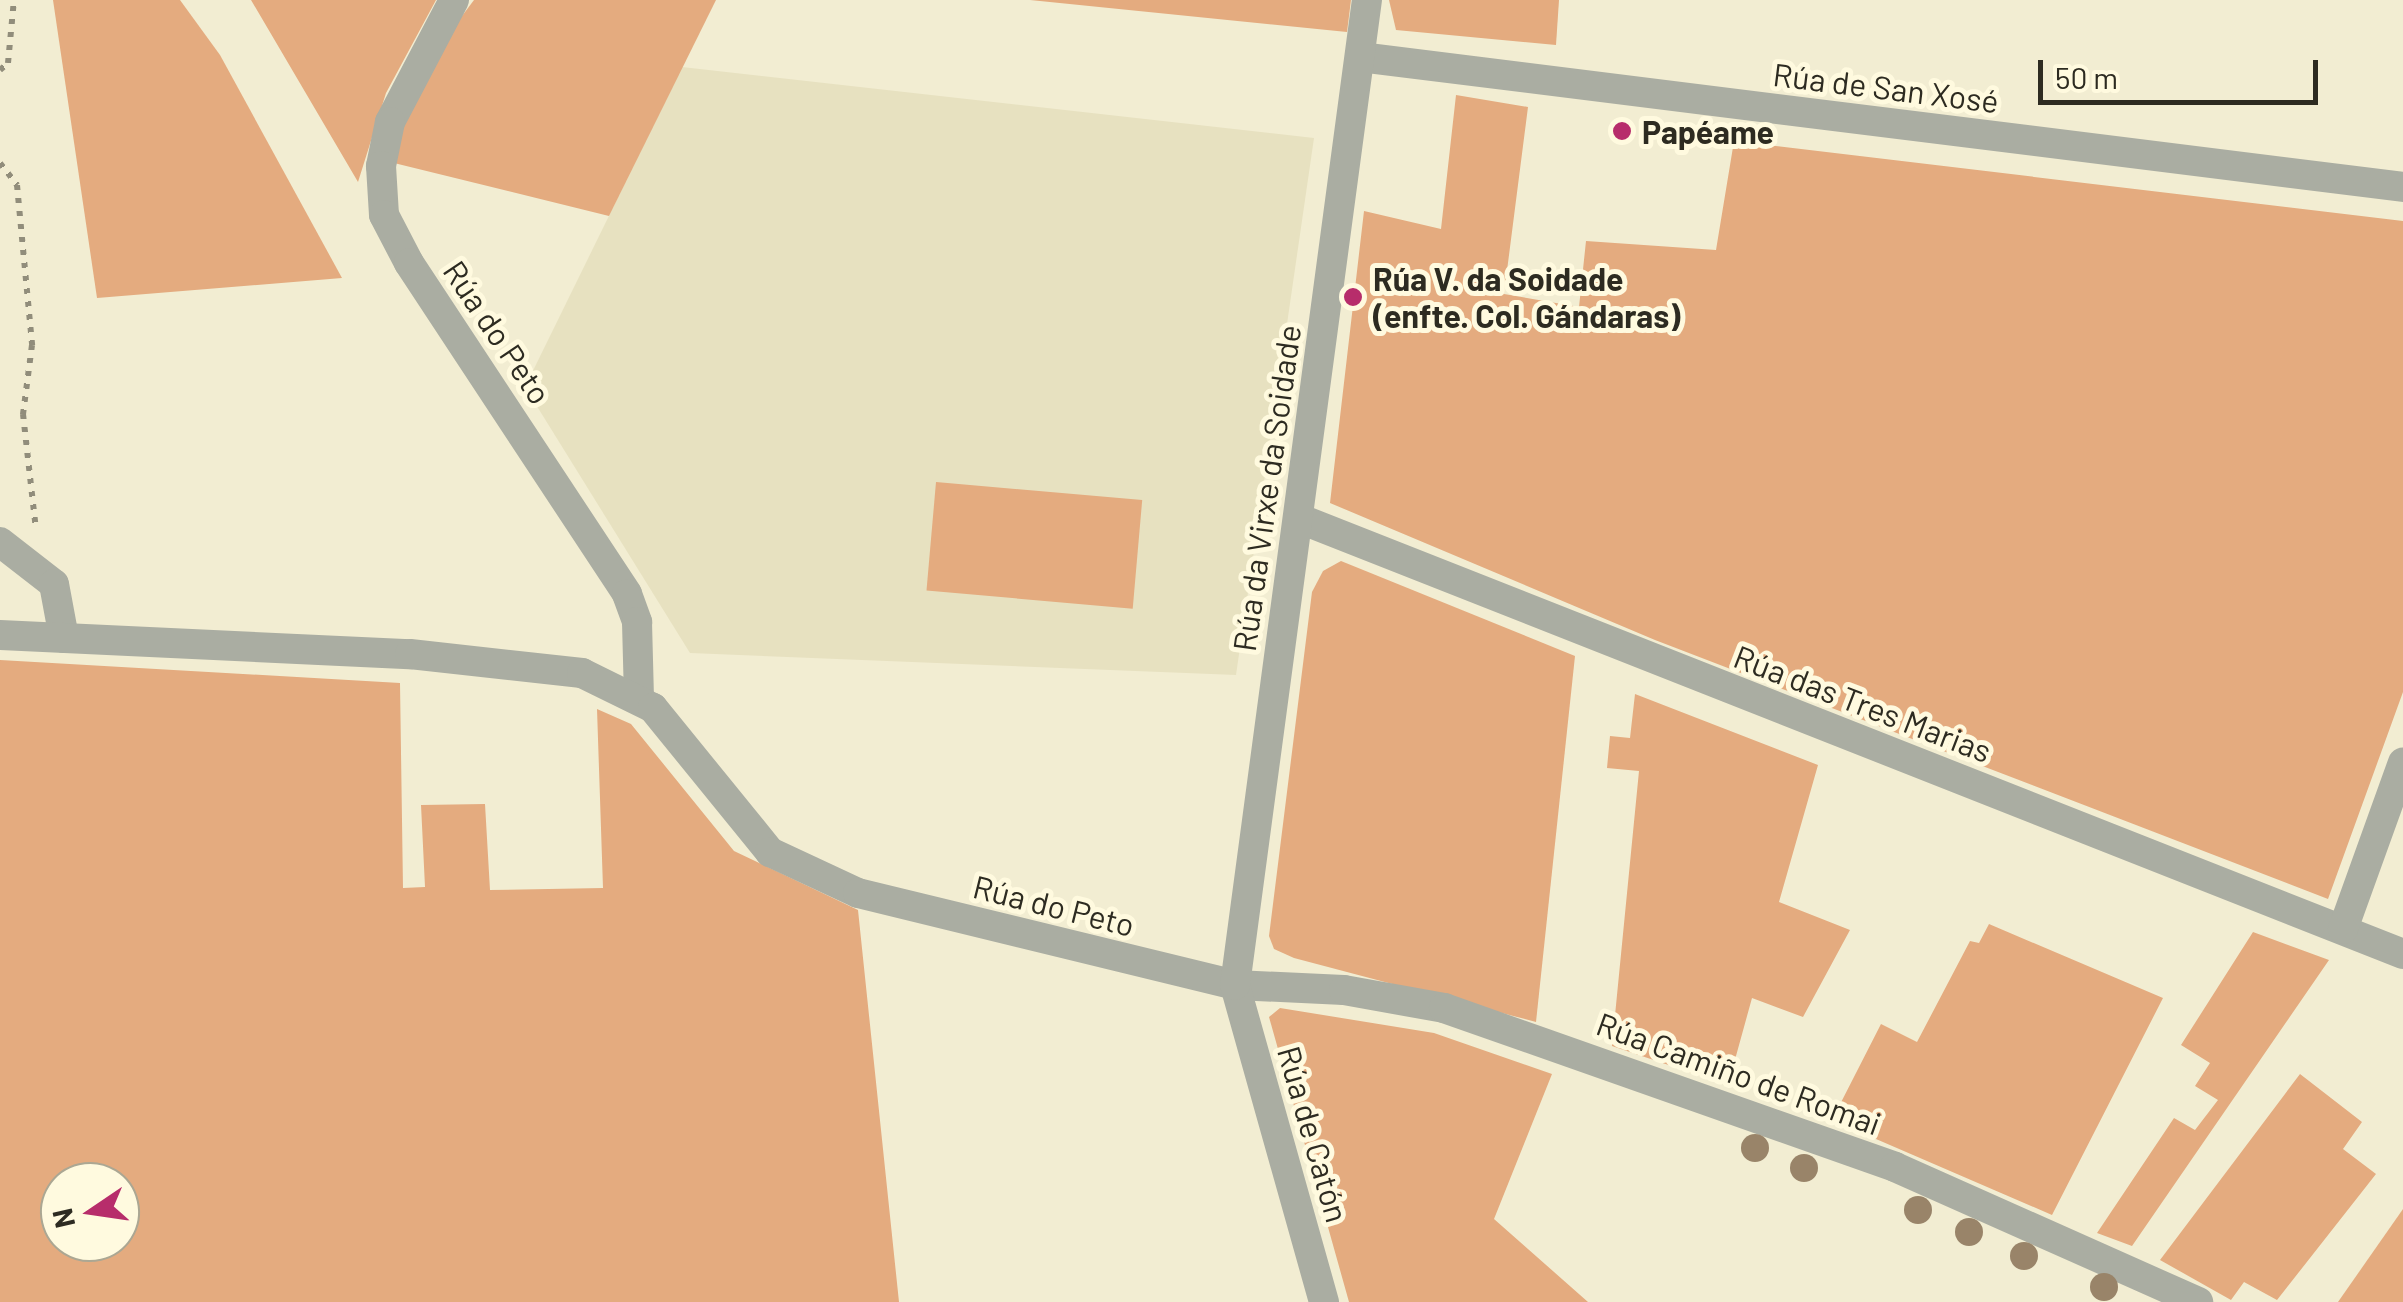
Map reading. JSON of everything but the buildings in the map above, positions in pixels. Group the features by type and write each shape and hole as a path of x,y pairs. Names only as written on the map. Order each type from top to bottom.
{"street":[{"name":"Rúa do Peto","path":"454,0 390,122 381,166 384,215 409,262 627,594 638,622 639,696 750,835 802,871 858,893 1235,986"},
{"name":"Rúa da Virxe da Soidade","path":"1235,986 1368,0"},
{"name":"Rúa de San Xosé","path":"1360,57 2403,187"},
{"name":"Rúa das Tres Marias","path":"1298,518 2403,954"},
{"path":"0,542 54,584 64,638"},
{"path":"0,635 541,666 639,696"},
{"path":"2343,929 2403,762"},
{"name":"Rúa de Catón","path":"1235,986 1324,1302"},
{"name":"Rúa Camiño de Romai","path":"1235,986 1344,990 1444,1008 1895,1167 2198,1302"}],"path":[{"path":"0,70 8,63 14,0"},
{"path":"0,163 17,185 32,345 23,414 37,539 30,562"}],"shaded area":[{"path":"53,0 180,0 220,55 342,278 97,298"},
{"path":"251,0 436,0 386,93 358,182"},
{"path":"474,0 716,0 609,216 394,163 397,135 447,36"},
{"path":"1030,0 1351,0 1347,32"},
{"path":"1389,0 1559,0 1556,45 1396,30"},
{"path":"682,67 1314,138 1236,675 690,653 525,387"},
{"path":"1456,95 1528,107 1504,294 1579,307 1586,241 1716,250 1734,141 2403,221 2403,692 2328,899 1655,640 1330,503 1364,211 1441,229"},
{"path":"936,482 1142,500 1133,609 927,591"},
{"path":"1341,561 1575,656 1536,1022 1294,958 1274,949 1269,936 1312,592 1323,571"},
{"path":"0,660 400,683 403,888 425,887 421,805 485,804 490,890 603,888 597,709 631,724 734,851 858,910 899,1302 0,1302"},
{"path":"1635,694 1818,765 1779,902 1850,930 1803,1017 1752,998 1728,1085 1612,1046 1639,771 1607,768 1610,736 1630,738"},
{"path":"1989,924 2163,998 2052,1215 1832,1120 1881,1024 1917,1042 1970,941 1979,943"},
{"path":"2253,932 2329,960 2132,1246 2097,1233 2174,1118 2195,1130 2218,1100 2195,1086 2210,1063 2181,1045"},
{"path":"1280,1008 1434,1033 1552,1074 1494,1219 1588,1302 1349,1302 1269,1017"},
{"path":"2300,1074 2362,1122 2343,1149 2376,1174 2277,1300 2244,1282 2231,1300 2160,1260"},
{"path":"2403,1209 2403,1302 2338,1302"}],"place":[{"name":"Papéame","path":"1622,131"},
{"name":"Rúa V. da Soidade (enfte. Col. Gándaras)","path":"1353,297"}]}
